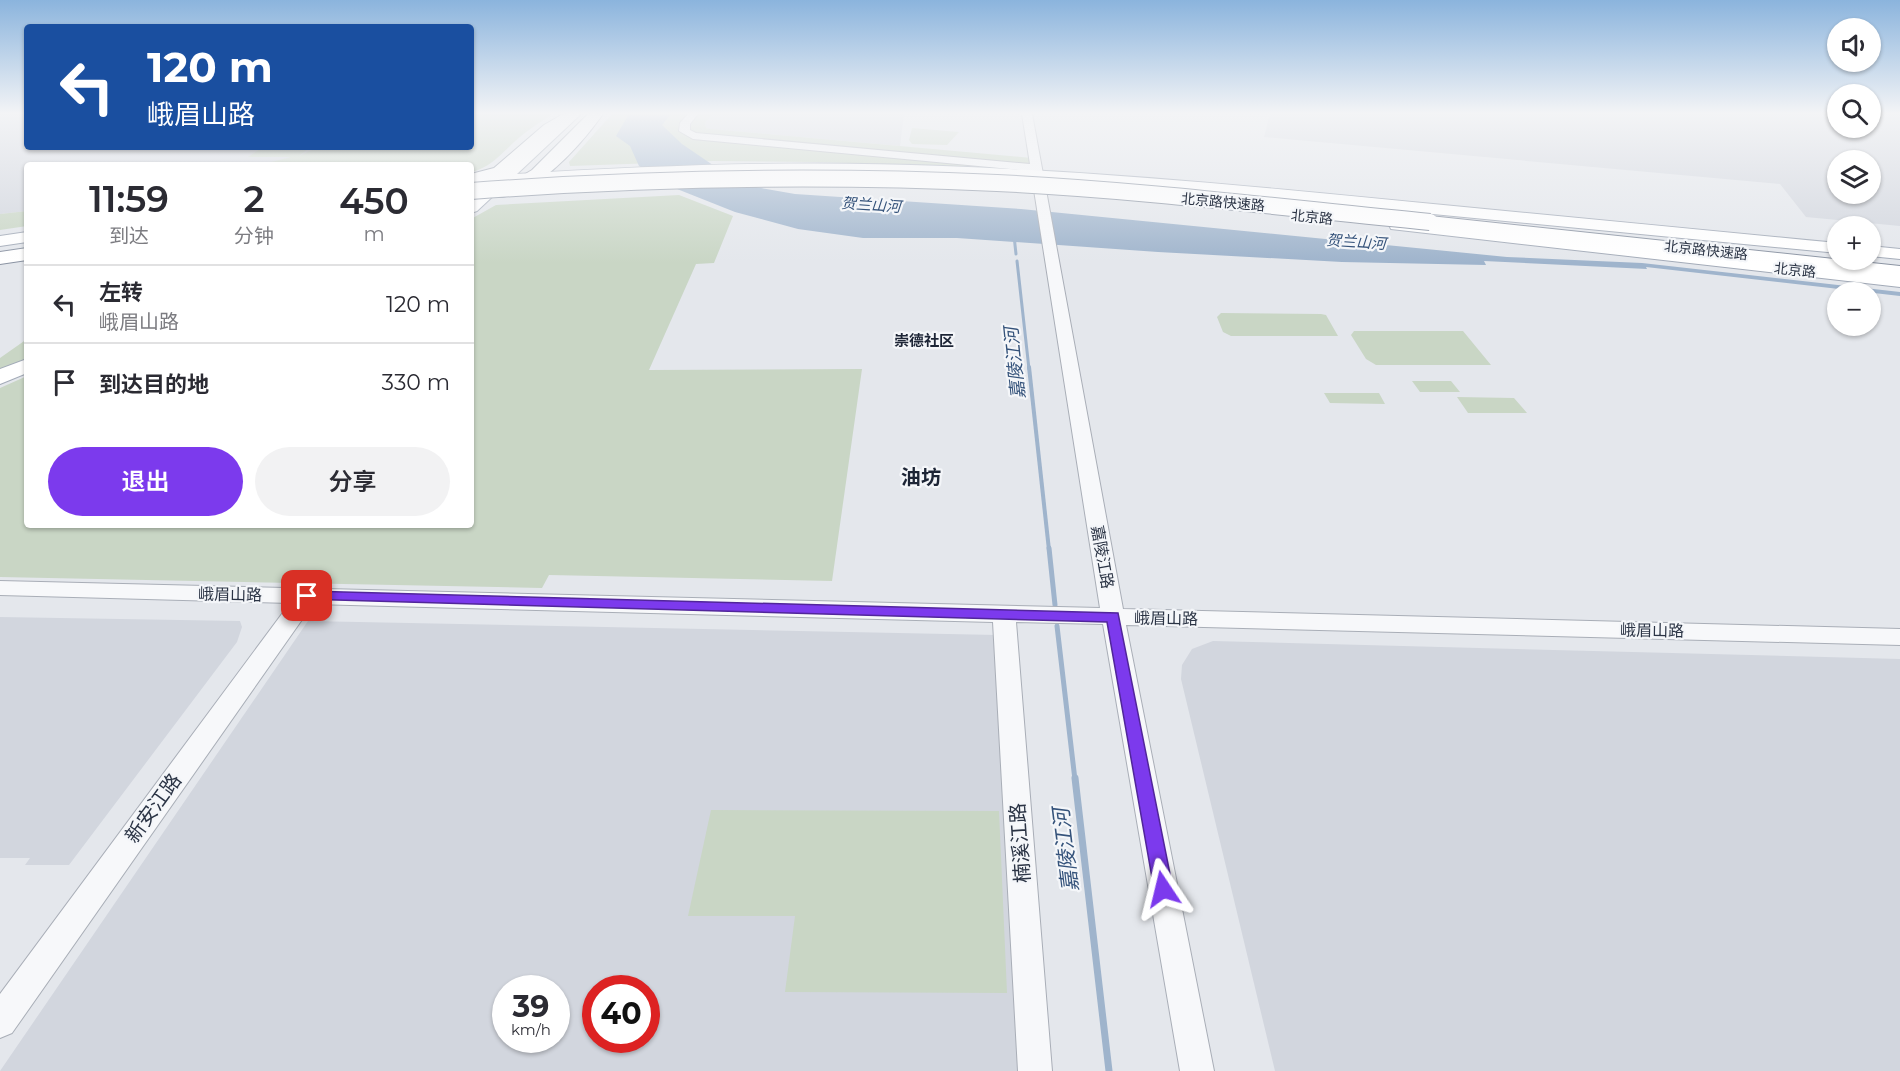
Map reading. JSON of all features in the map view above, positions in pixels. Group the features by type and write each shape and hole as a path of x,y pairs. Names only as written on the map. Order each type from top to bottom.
{"highway":[{"path":"474,181 500,172 509,164"},
{"path":"474,192 532,178 548,164"},
{"name":"北京路快速路","path":"474,182 770,173 918,174 1028,179 1429,219 1900,273"},
{"name":"北京路快速路","path":"474,193 560,184 693,180 810,178 974,182 1067,188 1827,254"},
{"path":"1659,231 1827,254"},
{"path":"0,237 24,233"},
{"path":"0,243 24,240"},
{"path":"1572,244 1900,273"},
{"path":"0,251 24,247"},
{"path":"0,257 24,253"},
{"path":"1881,258 1900,262"},
{"path":"1881,261 1900,262"}],"main road":[{"path":"474,210 523,164"},
{"path":"556,164 554,167 557,171 565,173 604,173"},
{"name":"北京路","path":"532,178 642,171 731,169 905,170 1900,281"},
{"name":"北京路","path":"474,183 499,188 747,181 1197,186 1827,247"},
{"path":"474,206 499,188"},
{"path":"1881,252 1900,254"},
{"path":"0,377 24,366"},
{"path":"0,383 24,372"}],"street":[{"path":"895,164 1039,184"},
{"name":"嘉陵江路","path":"1036,164 1113,617 1197,1071"},
{"name":"峨眉山路","path":"0,588 1900,637"},
{"name":"新安江路","path":"0,1021 307,596"},
{"name":"楠溪江路","path":"1004,614 1035,1071"}],"shaded area":[{"path":"0,164 24,164 24,211 0,214"},
{"path":"1560,164 1827,164 1827,204 1881,204 1881,164 1900,164 1900,226 1881,224 1881,216 1827,216 1827,219 1806,217 1780,184"},
{"path":"0,617 240,621 242,627 237,642 69,865 25,865 30,858 0,858"},
{"path":"308,621 997,635 1020,1071 0,1071"},
{"path":"1213,641 1900,659 1900,1071 1275,1071 1181,679 1182,665 1192,649"}],"green space":[{"path":"474,164 489,164 488,165 474,171"},
{"path":"569,164 628,164 570,166"},
{"path":"882,164 1032,164 1015,168"},
{"path":"679,195 733,216 714,263 696,264 649,370 862,369 832,581 549,575 542,588 0,577 0,388 24,377 24,528 474,528 474,217 496,205"},
{"path":"24,211 24,226 0,230 0,214"},
{"path":"1221,313 1321,314 1326,315 1338,336 1231,336 1223,332 1217,317"},
{"path":"1354,331 1463,331 1491,365 1376,365 1366,359 1351,335"},
{"path":"24,341 24,362 0,371 0,358"},
{"path":"1412,381 1451,381 1460,392 1420,392"},
{"path":"1324,393 1379,393 1385,404 1330,403"},
{"path":"1457,397 1514,398 1527,413 1468,413"},
{"path":"711,810 999,811 1007,993 785,992 795,916 688,916"}],"water":[{"name":"贺兰山河","path":"638,164 711,164 750,186 795,194 1021,209 1507,257 1642,263 1827,284 1827,288 1646,267 1647,269 1484,261 1486,265 1342,262 957,238 863,238 798,229 735,212 672,187"},
{"path":"1881,290 1900,292 1900,296 1881,294"}],"waterway":[{"name":"嘉陵江河","path":"1014,236 1016,254"},
{"name":"嘉陵江河","path":"1017,261 1029,369"},
{"name":"嘉陵江河","path":"1029,367 1049,550"},
{"name":"嘉陵江河","path":"1049,548 1055,605"},
{"name":"嘉陵江河","path":"1057,626 1075,780"},
{"name":"嘉陵江河","path":"1075,778 1109,1071"}],"district":[{"name":"崇德社区","path":"924,341"},
{"name":"油坊","path":"921,477"}],"route":[{"path":"307,596 1113,617 1163,889"}]}
